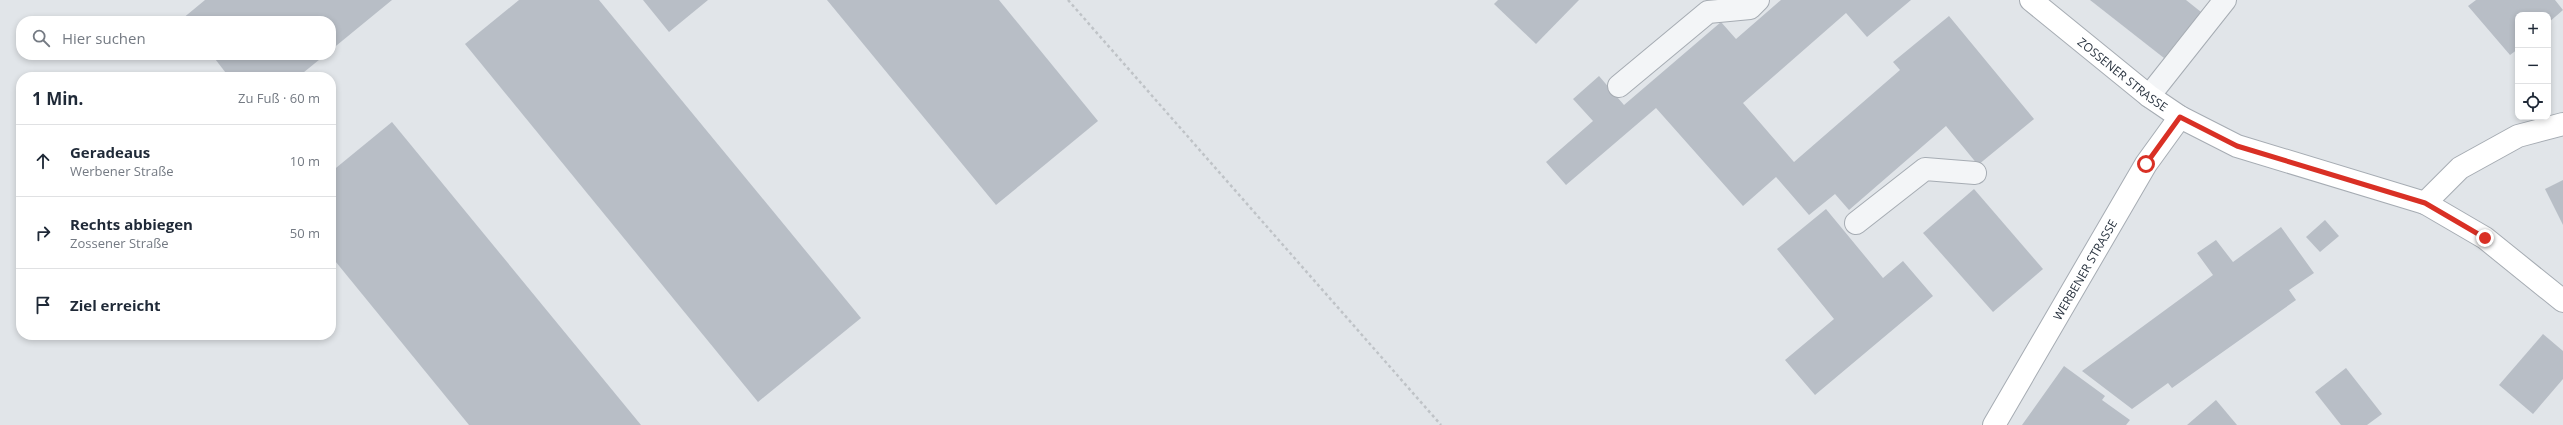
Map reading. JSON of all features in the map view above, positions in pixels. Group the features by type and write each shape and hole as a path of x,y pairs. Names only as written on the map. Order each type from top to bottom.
{"main road":[{"name":"ZOSSENER STRASSE","path":"2031,0 2149,96 2180,117 2237,146 2425,203 2485,238 2563,301"},
{"name":"WERBENER STRASSE","path":"1994,425 2146,164 2180,117"},
{"path":"2425,203 2460,168 2518,136 2563,124"}],"lane":[{"path":"1619,86 1708,12 1750,8 1758,0"},
{"path":"2149,96 2225,0"},
{"path":"1856,224 1925,169 1974,173"}],"path":[{"path":"1068,0 1441,425"}],"building":[{"path":"205,0 392,0 336,46 336,16 186,16"},
{"path":"519,0 599,0 861,318 758,402 465,44"},
{"path":"643,0 708,0 669,32"},
{"path":"827,0 999,0 1098,121 996,205"},
{"path":"1498,0 1579,0 1536,44 1494,4"},
{"path":"1781,0 1911,0 1867,37 1846,13 1743,103 1794,162 1900,70 1893,62 1949,16 2034,119 1978,165 1946,126 1849,210 1835,194 1809,215 1776,177 1743,206 1656,108 1566,185 1546,162 1593,121 1573,99 1599,76 1624,105 1721,22 1736,39"},
{"path":"2090,0 2186,0 2201,12 2164,58"},
{"path":"2476,0 2555,0 2563,10 2551,20 2551,12 2515,12 2515,51 2510,55 2468,6"},
{"path":"216,60 319,60 304,72 225,72"},
{"path":"392,122 641,425 469,425 336,262 336,168"},
{"path":"2563,180 2563,225 2545,189"},
{"path":"1974,189 2043,269 1993,312 1923,233"},
{"path":"1826,209 1883,278 1903,261 1933,296 1815,395 1785,360 1834,319 1777,249"},
{"path":"2325,220 2339,236 2320,252 2306,237"},
{"path":"2281,227 2314,273 2289,290 2296,300 2172,388 2168,383 2132,409 2082,371 2213,275 2197,253 2216,240 2233,262"},
{"path":"2543,334 2563,351 2563,379 2533,414 2499,385"},
{"path":"2064,366 2105,396 2102,400 2130,420 2126,425 2022,425"},
{"path":"2346,368 2382,414 2367,425 2341,425 2315,392"},
{"path":"2216,400 2237,425 2187,425"}],"route":[{"path":"2146,164 2180,117 2237,146 2425,203 2485,238"}]}
